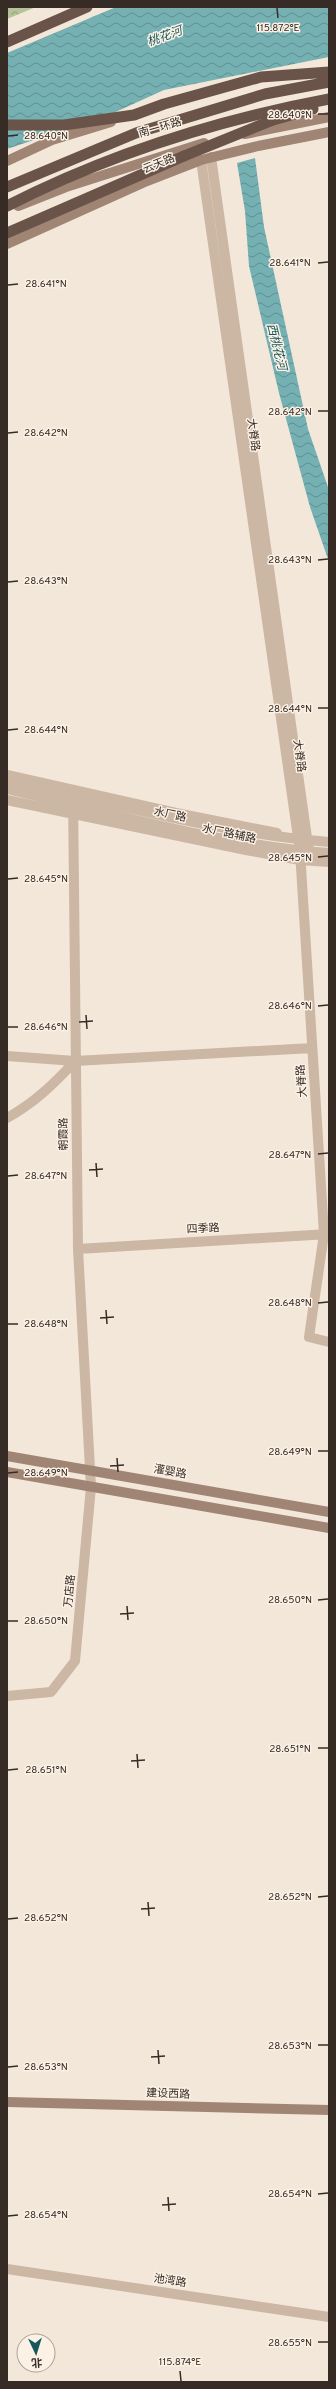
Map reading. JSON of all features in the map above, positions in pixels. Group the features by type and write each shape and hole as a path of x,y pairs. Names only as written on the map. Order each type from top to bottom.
{"highway":[{"path":"7,42 87,7"},
{"path":"7,125 64,125 134,114 164,104 261,77 329,72"},
{"name":"南一环路","path":"7,187 136,133 265,94 329,82"},
{"name":"南一环路","path":"7,206 50,184 134,149 265,111 329,99"},
{"path":"7,234 273,120 329,105"}],"main road":[{"path":"7,161 52,140 134,114"},
{"name":"云天路","path":"7,211 66,187 217,139 260,132 329,117"},
{"name":"云天路","path":"7,244 148,181 201,160 258,146 329,132"},
{"name":"灌婴路","path":"7,1456 329,1512"},
{"path":"7,1472 329,1528"},
{"name":"建设西路","path":"7,2102 329,2110"},
{"name":"建设西路","path":"7,2108 329,2116"}],"street":[{"name":"大脊路","path":"212,157 303,840 312,1048 327,1234 308,1338 329,1342"},
{"name":"大脊路","path":"201,160 303,840"},
{"name":"水厂路辅路","path":"7,775 176,814 263,829 303,840"},
{"name":"水厂路","path":"7,780 73,805 174,818 303,840 329,842"},
{"name":"水厂路","path":"7,789 174,828 303,854 329,853"},
{"path":"7,800 73,805"},
{"name":"朝霞路","path":"73,805 78,1249 91,1487"},
{"path":"303,854 329,862"},
{"path":"7,1056 75,1061 312,1048"},
{"path":"7,1118 26,1107 49,1089 75,1061"},
{"name":"四季路","path":"78,1249 327,1234"},
{"name":"万店路","path":"7,1696 51,1692 75,1661 91,1487"},
{"name":"池湾路","path":"7,2272 329,2317"}],"green space":[{"path":"7,7 36,7 7,19"}],"water":[{"name":"桃花河","path":"116,7 329,7 329,57 164,90 109,115 7,149 7,53"},
{"name":"西桃花河","path":"255,158 264,227 308,429 329,490 329,562 310,507 279,393 249,266 245,211 237,163"}]}
